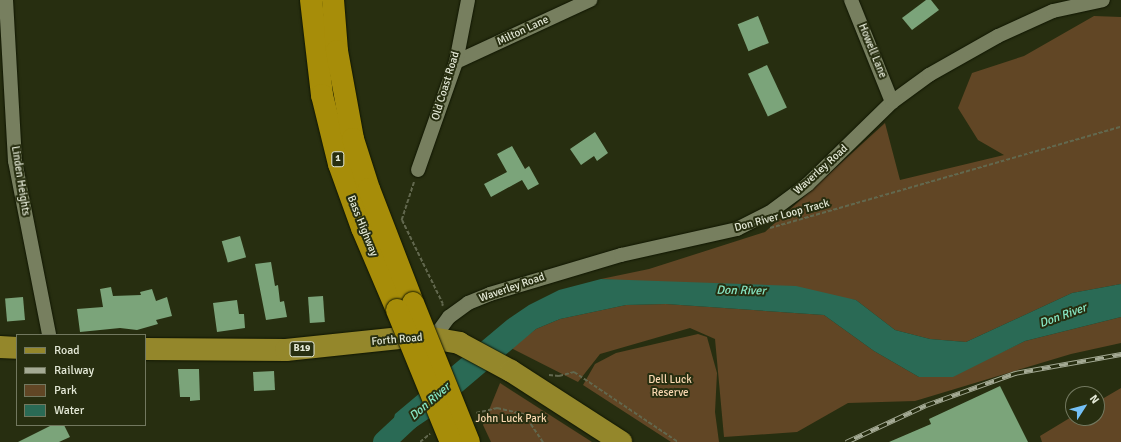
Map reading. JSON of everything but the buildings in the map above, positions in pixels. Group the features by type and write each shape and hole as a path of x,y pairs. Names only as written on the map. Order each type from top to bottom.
{"highway":[{"name":"Bass Highway","path":"311,0 322,95 333,142 350,196 469,442"},
{"name":"Bass Highway","path":"333,0 337,51 353,138 443,437"}],"main road":[{"name":"Forth Road","path":"146,349 286,350 420,336 459,343 511,371 621,442"},
{"path":"0,347 16,348"}],"street":[{"name":"Linden Heights","path":"6,0 15,161 49,334"},
{"name":"Old Coast Road","path":"418,170 456,62 468,0"},
{"name":"Milton Lane","path":"456,62 590,0"},
{"name":"Howell Lane","path":"851,0 892,102"},
{"name":"Waverley Road","path":"438,339 438,332 449,317 468,303 490,294 621,255 737,228 769,213 808,184 892,102 929,75 998,36 1053,11 1103,0"}],"path":[{"name":"Don River Loop Track","path":"765,229 1121,127"},
{"path":"418,170 402,220 444,304"},
{"path":"544,375 559,376 574,372 678,442"},
{"path":"470,416 497,408 524,414 544,442"},
{"path":"420,442 443,437"}],"green space":[{"path":"1094,16 1121,17 1121,284 1072,293 966,342 930,339 895,330 856,300 601,279 649,269 765,232 885,123 900,180 1004,155 978,140 958,108 972,73 1024,56"},
{"path":"666,304 824,315 874,351 919,377 1004,351 1025,341 1121,317 1121,343 1071,354 915,401 848,403 797,432 724,437 715,339 690,328 600,354 578,382 511,348 536,329 560,319 626,305"},
{"name":"Dell Luck Reserve","path":"698,334 707,337 717,373 715,412 719,442 671,442 583,385 595,364 616,353"},
{"name":"John Luck Park","path":"500,383 592,442 491,442 483,425"},
{"path":"1121,388 1121,442 1042,442 1040,436 1065,421 1065,426 1105,426 1105,397"}],"water":[{"path":"601,279 796,286 856,300 895,330 930,339 966,342 1072,293 1121,284 1121,317 1025,341 953,377 919,377 874,351 824,315 666,304 626,305 560,319 536,329 437,413 406,434 389,436 395,414 507,320 529,305 559,290"}],"waterway":[{"name":"Don River","path":"384,442 411,417"}],"railway":[{"path":"846,442 926,405 1015,373 1121,354"}]}
